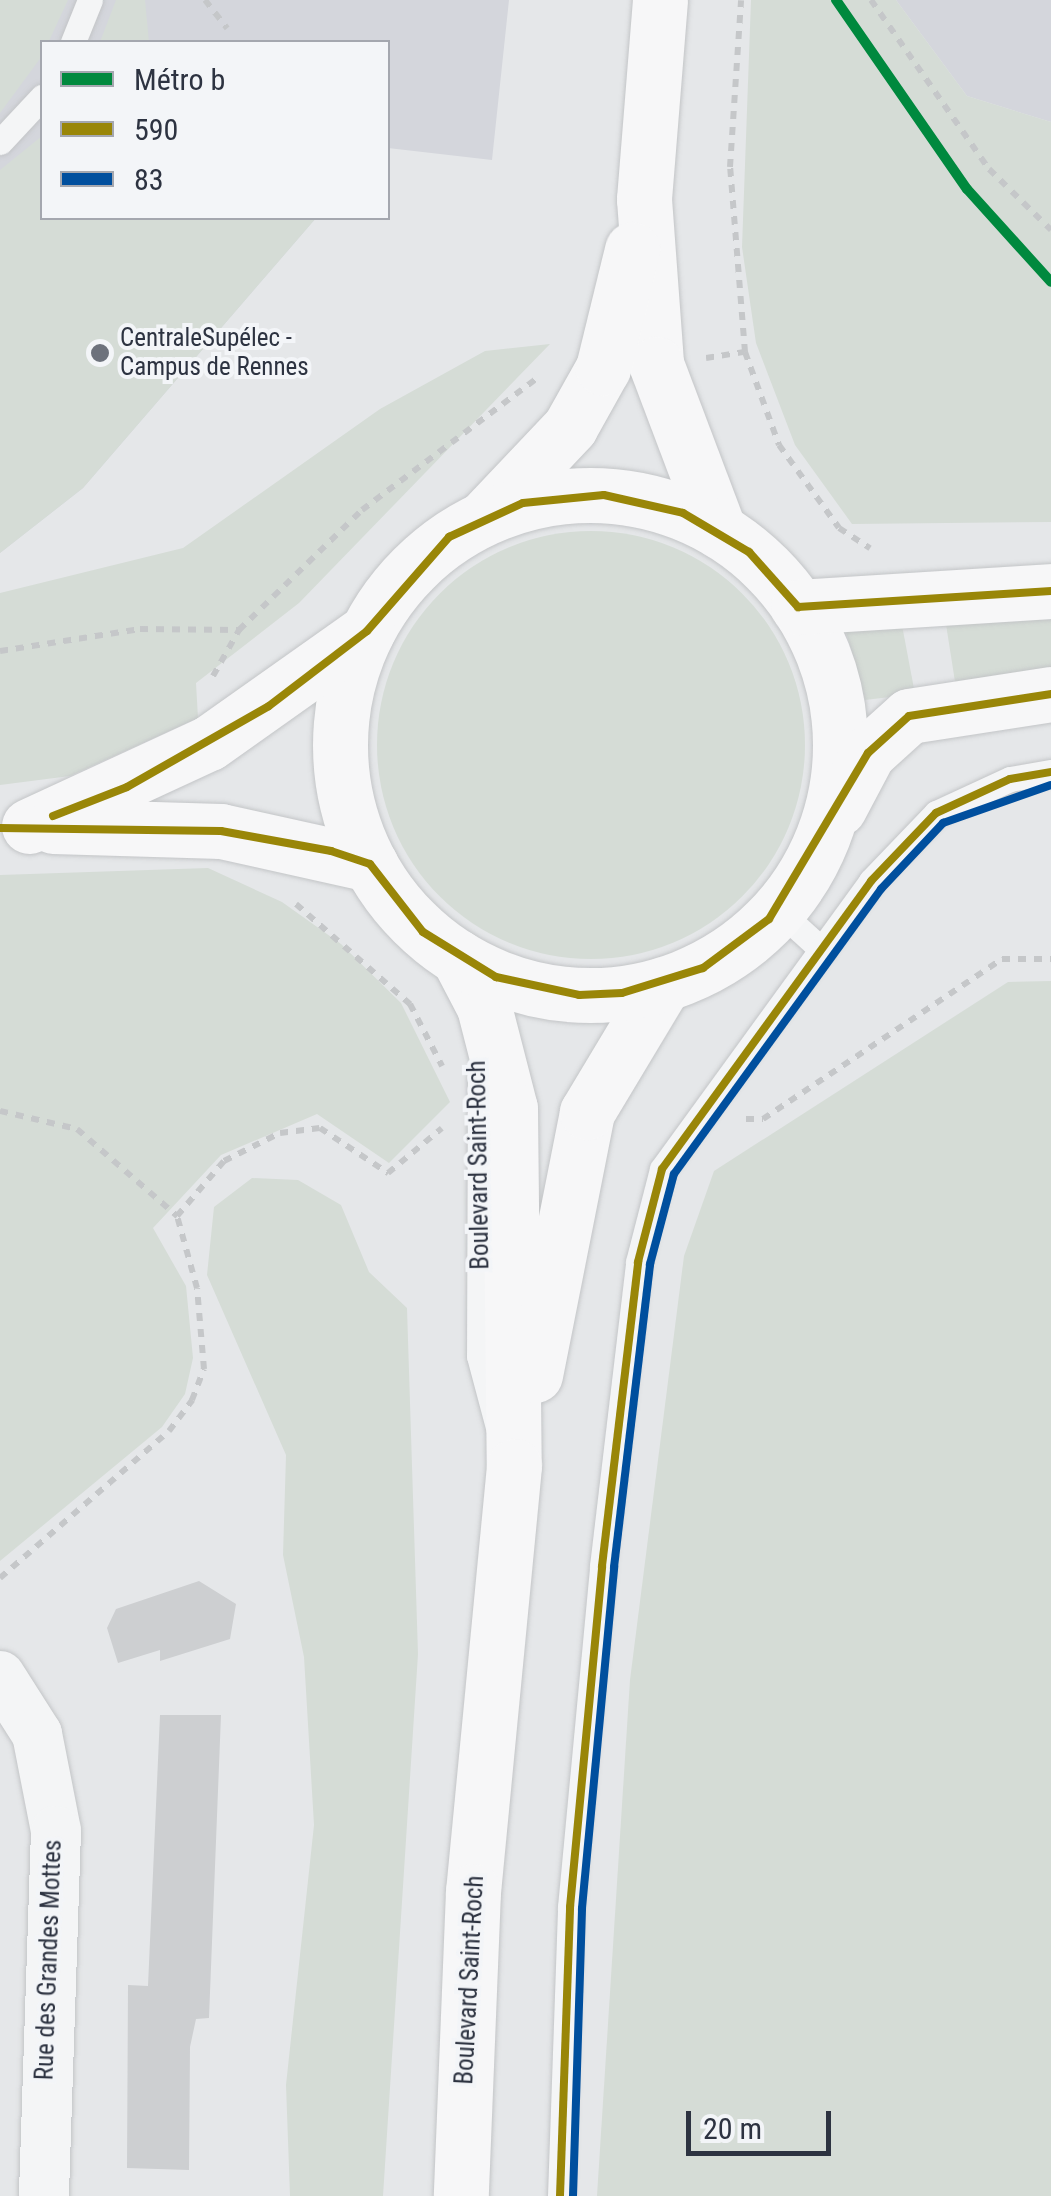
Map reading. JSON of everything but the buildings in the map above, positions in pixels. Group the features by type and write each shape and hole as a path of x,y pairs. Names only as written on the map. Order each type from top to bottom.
{"main road":[{"path":"660,0 630,366 485,517 417,564 367,632 349,677 341,772 370,864 414,921 458,958 565,994 664,984 738,946 777,909 816,850 868,752 909,716 1051,694"},
{"path":"630,366 669,418 719,531 798,607 822,652 837,718 833,802 816,850"},
{"path":"485,517 604,495 719,531"},
{"path":"798,607 1051,592"},
{"path":"15,826 209,743 367,632"},
{"path":"15,826 222,831 370,864"},
{"name":"Boulevard Saint-Roch","path":"458,958 484,1007 510,1108 514,1466 473,1891 461,2196"},
{"name":"Boulevard Saint-Roch","path":"514,1466 588,1112 608,1065 664,984"}],"street":[{"name":"Rue des Grandes Mottes","path":"0,1676 37,1734 56,1832 44,2196"}],"lane":[{"path":"74,40 90,0"},
{"path":"0,142 40,99"},
{"path":"560,2196 570,1907 638,1262 662,1169 822,950 936,813 1010,779 1051,772"},
{"path":"777,909 822,950"},
{"name":"Boulevard Saint-Roch","path":"458,958 471,1109 483,1397 514,1466"}],"path":[{"path":"205,0 227,28"},
{"path":"740,0 731,246 746,352 794,468 839,528 871,548"},
{"path":"870,0 989,169 1051,230"},
{"path":"209,743 214,673 240,630 362,510 526,383 746,352"},
{"path":"0,651 140,628 240,630"},
{"path":"177,1216 224,1162 280,1133 320,1128 388,1174 471,1109 410,1004 344,937 286,896"},
{"path":"742,1118 764,1119 1002,960 1051,959"},
{"path":"0,1111 77,1129 177,1216 197,1288 204,1369 192,1400 0,1578"}],"shaded area":[{"name":"CentraleSupélec - Campus de Rennes","path":"0,0 509,0 492,160 390,148 390,40 40,40 40,220 314,220 83,488 0,553"},
{"path":"0,0 68,0 49,40 40,40 40,59 0,113"},
{"path":"116,0 145,0 149,40 101,40"},
{"path":"751,0 896,0 967,96 1051,122 1051,522 852,524 795,445 756,343 742,247"},
{"path":"896,0 1051,0 1051,122 967,96"},
{"name":"CentraleSupélec - Campus de Rennes","path":"40,138 40,220 314,220 83,488 0,553 0,170"},
{"path":"550,344 299,603 196,683 198,718 70,776 0,785 0,593 183,548 380,409 485,351"},
{"path":"591,531 633,535 673,547 710,567 742,594 769,626 789,663 801,703 805,745 801,787 789,827 769,864 742,896 710,923 673,943 633,955 591,959 549,955 509,943 472,923 440,896 413,864 393,827 381,787 377,745 381,703 393,663 413,626 440,594 472,567 509,547 549,535"},
{"path":"1051,616 1051,673 956,688 945,618"},
{"path":"901,620 915,694 865,700 843,621"},
{"path":"208,868 282,902 341,944 401,1003 450,1102 389,1163 317,1114 221,1155 153,1228 186,1286 193,1358 185,1394 162,1427 0,1561 0,875"},
{"path":"1051,981 1051,2196 597,2196 630,1680 684,1256 714,1171 1008,982"},
{"path":"252,1178 298,1180 341,1205 369,1272 407,1308 418,1654 383,2196 290,2196 286,2085 314,1825 304,1657 283,1555 286,1455 207,1275 214,1207"}],"metro line":[{"name":"b","path":"836,0 967,189 1051,282"}],"transit line":[{"name":"590","path":"53,816 127,787 269,706 367,631 449,537 523,503 604,495 683,513 749,552 798,607 1051,591"},
{"name":"590","path":"0,828 221,831 331,851 370,864 423,932 496,977 579,995 622,993 703,968 769,919 868,753 909,716 1051,694"},
{"name":"590","path":"560,2196 570,1907 602,1566 638,1262 662,1169 871,881 936,813 1010,779 1051,772"},
{"name":"83","path":"573,2196 582,1908 614,1567 650,1264 674,1174 881,889 943,823 1051,785"}],"place":[{"name":"CentraleSupélec - Campus de Rennes","path":"100,353"}]}
